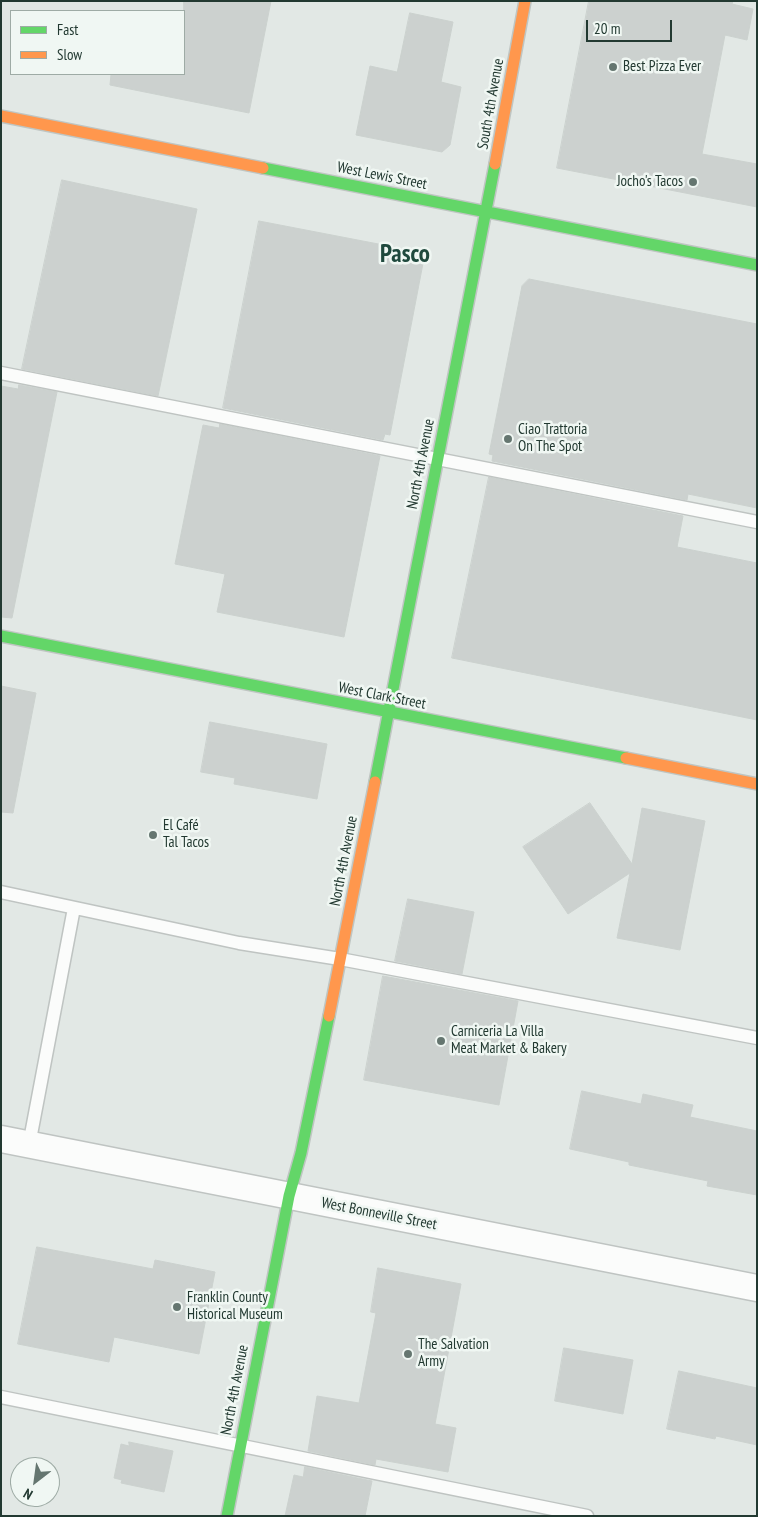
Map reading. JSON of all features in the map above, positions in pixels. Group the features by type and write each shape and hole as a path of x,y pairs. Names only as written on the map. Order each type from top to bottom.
{"main road":[{"name":"South 4th Avenue","path":"486,212 525,1"},
{"name":"West Lewis Street","path":"1,116 757,265"},
{"name":"North 4th Avenue","path":"227,1516 289,1196 300,1153 340,959 486,212"},
{"name":"West Clark Street","path":"1,636 757,784"}],"street":[{"name":"West Bonneville Street","path":"1,1139 757,1288"}],"lane":[{"path":"1,373 757,522"},
{"path":"1,892 239,943 340,959 757,1038"},
{"path":"29,1145 74,908"},
{"path":"1,1397 587,1516"}],"building":[{"path":"184,1 271,1 249,113 110,85 111,75 185,75"},
{"path":"589,1 733,1 732,4 753,9 747,40 725,35 702,154 757,164 757,207 557,168"},
{"path":"410,13 453,22 441,82 461,87 450,145 442,152 356,135 370,66 397,72"},
{"path":"62,180 197,209 158,396 22,369"},
{"path":"259,221 425,253 390,435 385,434 383,440 223,408"},
{"path":"529,279 757,324 757,508 688,494 687,500 492,461 493,455 489,454 522,286"},
{"path":"19,385 57,392 12,618 1,617 1,386 18,389"},
{"path":"220,424 380,456 344,637 217,612 225,574 175,564 203,425 219,428"},
{"path":"489,477 683,516 677,547 757,563 757,720 452,658"},
{"path":"1,686 36,693 13,813 1,812"},
{"path":"210,722 327,744 317,799 234,784 235,778 201,772"},
{"path":"590,803 632,864 642,808 705,821 680,950 617,938 630,873 568,914 523,847"},
{"path":"408,899 474,912 462,974 395,961"},
{"name":"Carniceria La Villa Meat Market & Bakery","path":"383,976 518,1001 499,1105 364,1080"},
{"path":"582,1091 641,1104 643,1094 693,1105 690,1117 757,1131 757,1195 707,1186 708,1181 629,1165 629,1162 570,1149"},
{"path":"37,1247 153,1269 155,1260 215,1272 199,1354 114,1337 109,1362 18,1344"},
{"name":"The Salvation Army","path":"378,1268 461,1284 435,1424 456,1428 448,1472 376,1459 375,1465 308,1451 317,1396 359,1403 376,1313 371,1312"},
{"path":"564,1348 633,1360 623,1414 555,1401"},
{"path":"679,1371 757,1388 757,1445 716,1436 715,1439 667,1429"},
{"path":"129,1442 173,1451 164,1492 121,1483 122,1480 114,1478 121,1444 129,1446"},
{"path":"305,1467 372,1481 365,1516 285,1516 294,1475 303,1477"}],"traffic: fast":[{"path":"375,782 495,164"},
{"path":"263,168 757,265"},
{"path":"1,636 626,758"},
{"path":"227,1516 289,1196 301,1153 329,1016"}],"traffic: slow":[{"path":"495,164 525,1"},
{"path":"1,116 263,168"},
{"path":"626,758 757,784"},
{"path":"329,1016 375,782"}],"place":[{"name":"Best Pizza Ever","path":"613,67"},
{"name":"Jocho's Tacos","path":"693,182"},
{"name":"Ciao Trattoria On The Spot","path":"508,439"},
{"name":"El Café Tal Tacos","path":"153,835"},
{"name":"Carniceria La Villa Meat Market & Bakery","path":"441,1041"},
{"name":"Franklin County Historical Museum","path":"177,1307"},
{"name":"The Salvation Army","path":"408,1354"}],"district":[{"name":"Pasco","path":"405,255"}]}
